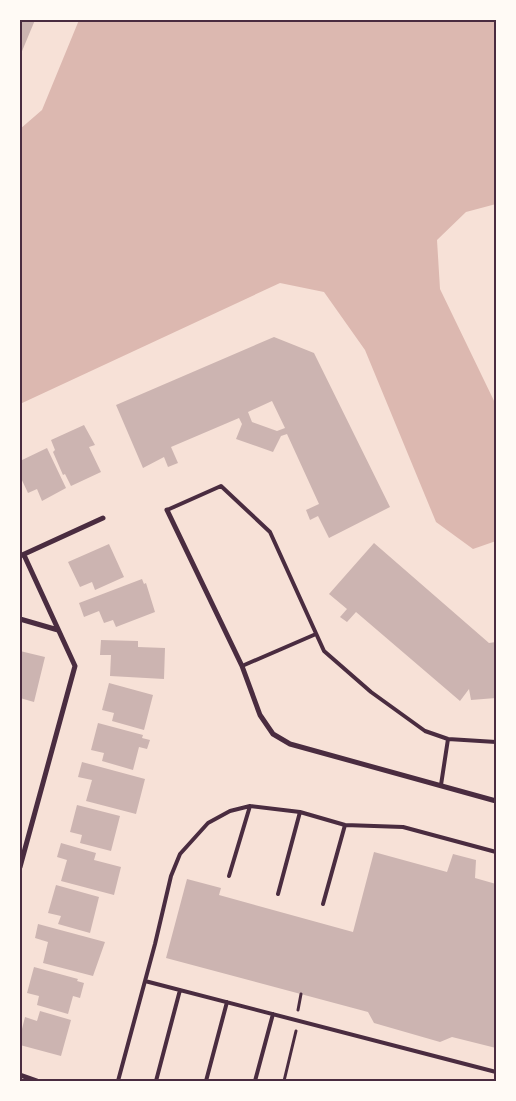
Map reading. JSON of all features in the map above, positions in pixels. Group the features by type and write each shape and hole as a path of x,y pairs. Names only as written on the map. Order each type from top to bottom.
{"street":[{"path":"167,510 242,666 260,715 273,734 290,744 496,800"},
{"path":"20,867 23,847 75,666 22,556 103,518"},
{"path":"20,619 58,630"},
{"path":"20,1075 37,1081"}],"lane":[{"path":"167,510 221,486 270,532 324,651 371,692 425,730 448,739 496,742"},
{"path":"242,666 316,634"},
{"path":"441,785 448,739"},
{"path":"229,876 250,806"},
{"path":"118,1081 145,981 170,876 180,854 208,823 230,811 250,806 300,812 345,825 403,827 496,852"},
{"path":"278,894 300,812"},
{"path":"323,904 345,825"},
{"path":"145,981 496,1072"},
{"path":"156,1081 180,990"},
{"path":"206,1081 227,1002"},
{"path":"255,1081 273,1014"}],"path":[{"path":"284,1081 296,1036 301,994"}],"shaded area":[{"path":"79,20 496,20 496,204 466,212 437,240 440,289 496,405 496,541 473,549 436,522 365,350 324,292 280,283 20,404 20,129 42,110"}],"building":[{"path":"20,20 35,20 20,56"},
{"path":"274,337 314,353 390,507 329,538 318,516 310,520 306,510 319,504 287,434 281,436 273,452 236,439 242,424 239,418 171,447 178,463 168,467 164,457 143,468 116,405","holes":["272,401 285,428 277,431 252,422 248,412"]},
{"path":"84,425 95,445 89,447 101,472 71,486 65,474 63,475 53,452 55,450 51,440"},
{"path":"47,448 66,488 42,501 37,489 28,493 20,476 20,461"},
{"path":"374,543 489,643 496,642 496,698 471,700 469,689 460,701 356,612 347,622 340,617 347,609 329,594"},
{"path":"109,544 124,577 95,590 92,582 80,587 68,562"},
{"path":"142,579 144,584 146,583 155,612 116,627 113,620 104,623 99,611 84,617 79,603"},
{"path":"101,640 138,641 138,647 165,648 164,679 110,676 111,655 100,655"},
{"path":"20,651 45,657 34,702 20,698"},
{"path":"109,683 153,695 144,730 112,721 114,713 102,710"},
{"path":"98,723 143,735 142,738 150,740 147,749 139,747 133,770 102,761 104,753 91,750"},
{"path":"82,762 145,779 136,814 86,801 92,780 78,777"},
{"path":"77,805 120,816 111,851 80,843 82,835 70,832"},
{"path":"61,843 96,853 94,860 121,867 114,895 61,881 67,860 57,857"},
{"path":"374,852 447,872 453,854 476,860 475,878 496,884 496,1048 452,1037 440,1042 374,1023 368,1012 166,958 187,879 221,888 219,895 353,932"},
{"path":"56,885 99,897 90,933 58,924 61,916 48,913"},
{"path":"38,924 105,942 93,976 43,963 48,942 35,938"},
{"path":"34,967 78,979 77,981 84,983 80,998 73,996 68,1014 37,1005 39,996 27,993"},
{"path":"40,1011 71,1020 61,1056 20,1045 25,1017 37,1021"}]}
